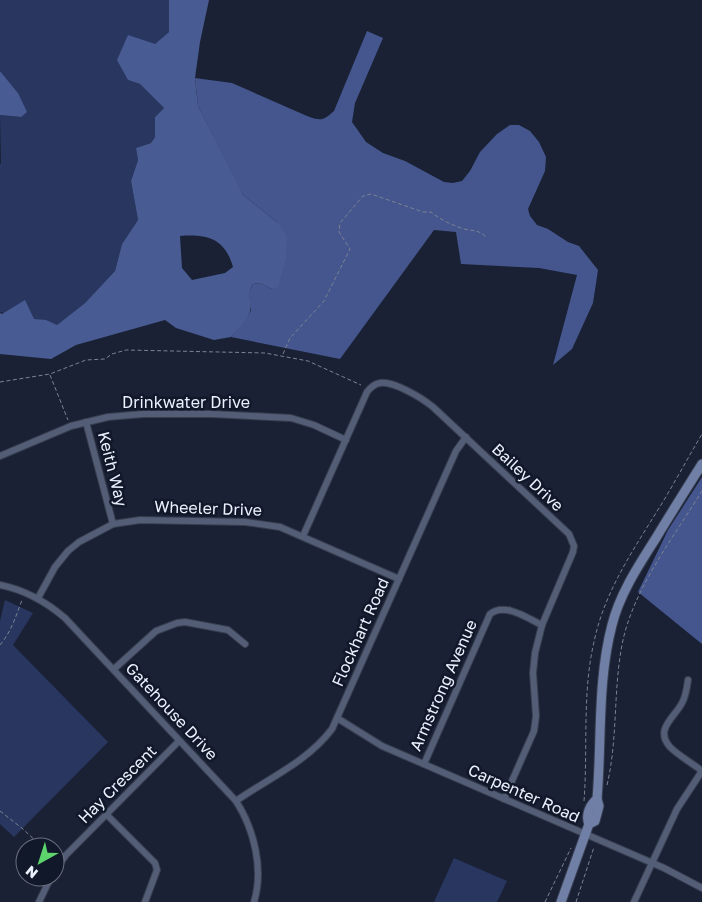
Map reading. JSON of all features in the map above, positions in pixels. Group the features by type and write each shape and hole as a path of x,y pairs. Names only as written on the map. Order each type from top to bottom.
{"main road":[{"path":"560,902 586,834 591,804 597,799 603,680 612,624 619,604 637,568 702,464"}],"street":[{"name":"Bailey Drive","path":"302,536 367,392 380,383 387,383 423,399 569,534 573,540 573,552 542,625 535,653 533,673 536,716 534,731 504,799"},
{"name":"Drinkwater Drive","path":"0,456 71,426 108,417 143,414 267,416 301,420 346,440"},
{"name":"Keith Way","path":"86,422 113,524"},
{"name":"Flockhart Road","path":"236,801 304,757 325,738 338,718 456,451 466,437"},
{"name":"Wheeler Drive","path":"38,598 56,567 68,551 90,535 113,524 140,520 259,523 280,527 399,579"},
{"name":"Gatehouse Drive","path":"0,585 38,598 65,618 236,801 246,820 257,860 254,902"},
{"name":"Armstrong Avenue","path":"424,764 490,614 497,610 505,609 542,625"},
{"path":"114,669 156,630 177,623 185,622 228,630 245,644"},
{"path":"634,902 677,809 702,771 671,749 665,736 667,723 683,702 688,680"},
{"name":"Carpenter Road","path":"338,718 382,746 586,834 702,888"},
{"name":"Hay Crescent","path":"65,856 180,741"},
{"path":"106,814 155,863 157,870 146,902"},
{"path":"39,902 46,887"}],"path":[{"path":"282,355 290,338 324,301 350,249 339,232 340,223 363,196 371,194 423,212 432,212 440,220 464,229 479,231 486,237"},
{"path":"0,382 50,374 86,360 105,359 112,354 126,350 282,355 308,361 361,385"},
{"path":"50,374 68,420"},
{"path":"648,524 702,434"},
{"path":"606,791 614,745 616,683 622,644 628,624 640,594 654,568 702,491"},
{"path":"0,645 6,638 25,592"},
{"path":"0,811 31,837"},
{"path":"576,902 594,847"},
{"path":"545,902 571,848"}],"shaded area":[{"path":"0,0 170,0 169,32 155,44 128,80 140,84 164,108 155,117 155,137 151,143 136,148 138,160 131,181 138,220 122,244 115,271 85,303 57,325 0,312 0,115 20,117 18,93 0,71"},
{"path":"169,0 209,0 195,78 198,106 243,195 278,223 287,236 286,258 278,287 272,289 260,283 253,284 249,293 251,307 249,314 231,337 214,340 176,328 165,320 76,345 51,359 0,354 0,313 2,314 25,300 34,319 46,320 57,325 85,303 115,271 122,244 138,220 131,181 138,160 136,148 151,143 155,137 155,117 164,108 140,84 128,80 117,60 128,35 155,44 169,32","holes":["180,236 207,238 220,244 230,258 233,267 225,273 192,280 182,268"]},
{"path":"367,31 383,38 355,103 352,122 366,142 383,153 405,161 444,182 453,183 462,181 470,171 480,152 497,134 510,125 519,125 530,131 539,142 546,157 545,171 528,209 530,216 537,225 579,246 598,270 593,303 572,349 553,365 577,275 539,268 461,264 456,232 434,230 340,359 231,337 251,310 248,294 253,284 260,283 272,289 278,223 243,195 198,106 195,78 232,83 307,116 322,119 334,111"},
{"path":"0,71 18,93 27,112 21,117 0,115"},
{"path":"702,477 702,644 638,592 668,530"},
{"path":"5,600 33,613 13,645 108,742 14,837 0,824 0,621"},
{"path":"454,858 507,881 497,902 434,902"}]}
